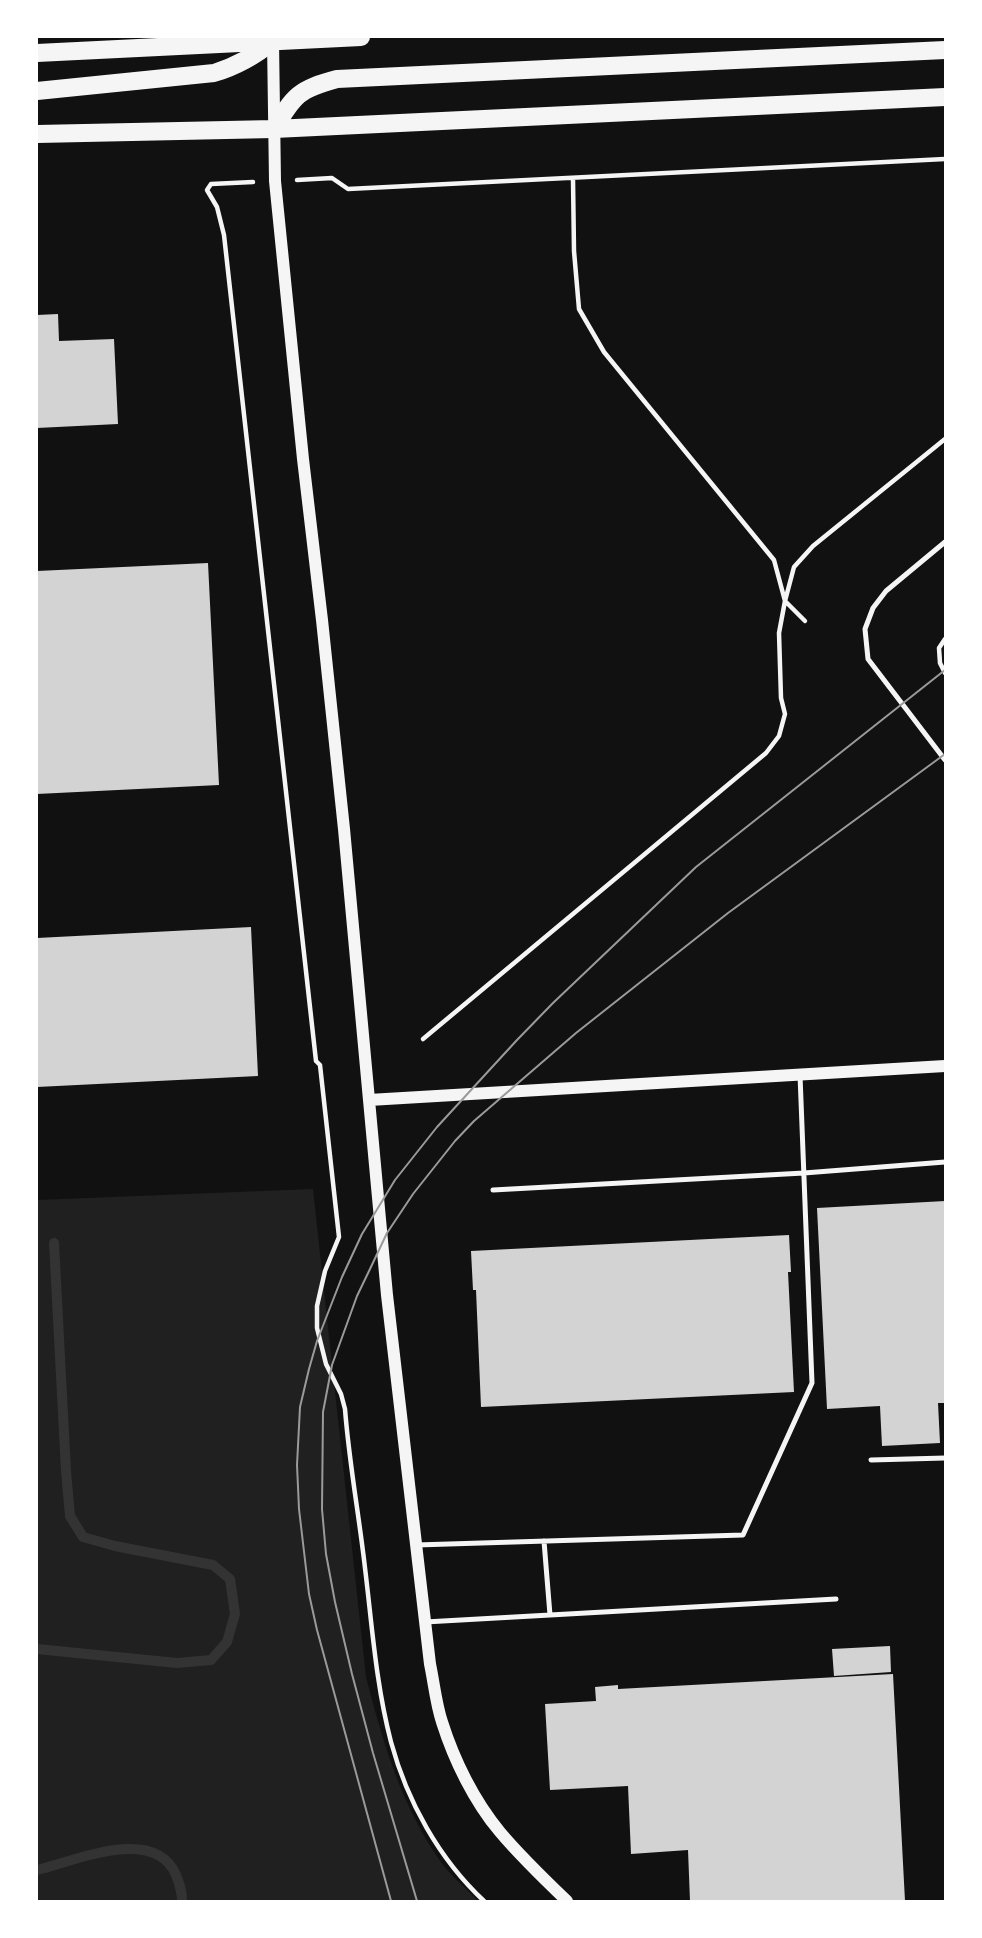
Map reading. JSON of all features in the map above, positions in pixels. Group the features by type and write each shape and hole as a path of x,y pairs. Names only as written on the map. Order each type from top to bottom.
{"main road":[{"path":"37,53 361,37"},
{"path":"37,91 214,73 257,54 273,41"},
{"path":"274,129 288,105 299,93 313,85 337,79 945,50"},
{"path":"37,134 274,129 945,97"}],"street":[{"path":"273,41 275,181 324,634 387,1296 430,1664 442,1721 456,1759 474,1792 498,1829 567,1901"},
{"path":"369,1100 945,1066"}],"lane":[{"path":"945,542 886,591 873,608 865,629 868,659 945,760"},
{"path":"416,1545 743,1535 812,1382 800,1075"},
{"path":"493,1189 804,1173 945,1162"},
{"path":"871,1460 945,1458"},
{"path":"544,1541 550,1615"},
{"path":"425,1622 836,1599"}],"path":[{"path":"484,1901 455,1869 430,1834 407,1789 391,1743 378,1676 345,1409 341,1394 326,1364 317,1328 317,1306 325,1271 339,1237 320,1065 316,1061 224,235 217,207 207,190 211,184 332,178 348,190 945,159"},
{"path":"573,179 574,251 579,309 604,352 774,560 785,601 806,621"},
{"path":"423,1039 766,753 779,736 785,714 781,698 779,633 794,567 813,546 945,439"},
{"path":"945,639 939,648 940,663 945,673"}],"shaded area":[{"path":"313,1189 366,1677 395,1773 415,1819 441,1862 478,1901 37,1901 37,1200"}],"building":[{"path":"58,314 59,341 114,339 118,424 37,428 37,315"},
{"path":"208,563 219,785 37,794 37,571"},
{"path":"251,927 258,1076 37,1087 37,938"},
{"path":"945,1201 945,1403 938,1403 940,1443 882,1446 880,1406 827,1409 817,1208"},
{"path":"789,1235 791,1272 788,1272 794,1392 481,1407 476,1290 473,1290 471,1251"},
{"path":"890,1646 891,1672 834,1676 832,1649"},
{"path":"893,1674 905,1901 690,1901 688,1850 631,1854 628,1786 550,1790 545,1704 596,1701 595,1687 618,1685 618,1689"}],"waterway":[{"path":"37,1649 177,1663 211,1660 227,1642 235,1614 230,1579 213,1565 83,1537 70,1516 54,1243"},
{"path":"37,1870 113,1850 151,1852 166,1860 176,1875 182,1901"}],"tram line":[{"path":"391,1901 317,1630 309,1594 299,1509 297,1465 300,1407 317,1341 342,1277 362,1234 395,1180 437,1127 553,1003 696,867 945,670"},
{"path":"417,1901 352,1674 326,1554 322,1509 323,1412 332,1365 357,1296 387,1233 413,1194 474,1121 576,1033 728,913 945,754"}]}
